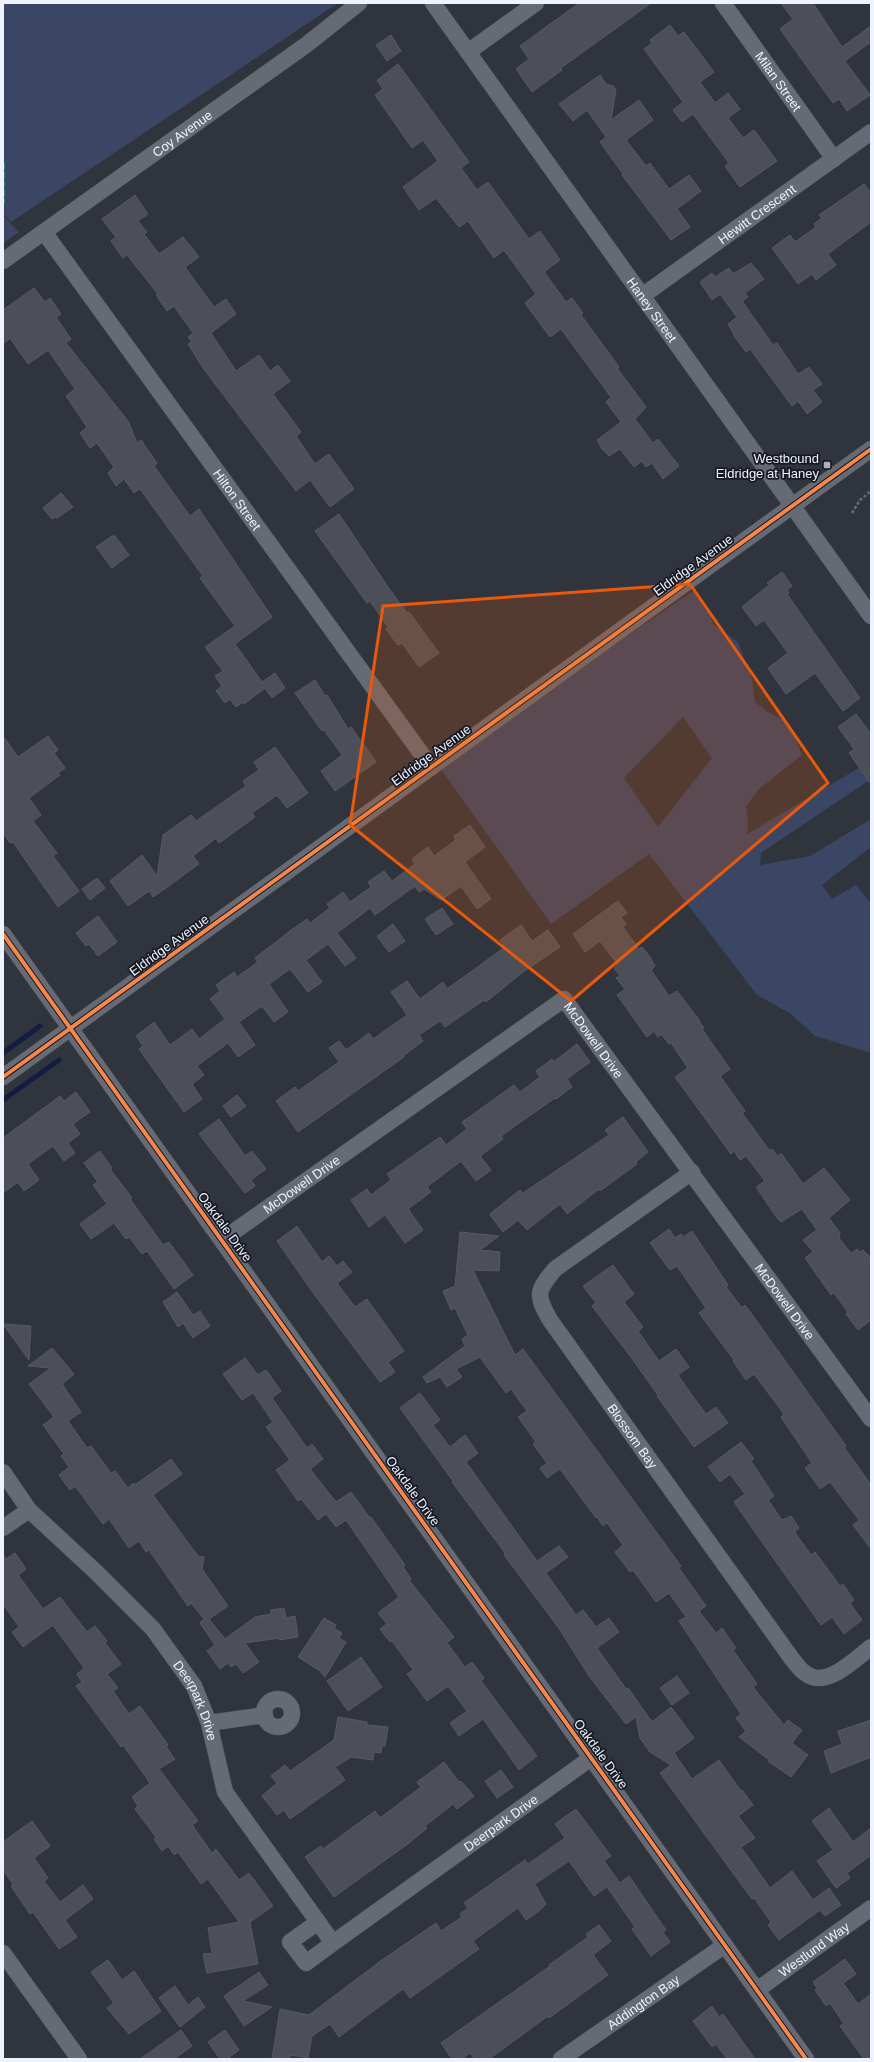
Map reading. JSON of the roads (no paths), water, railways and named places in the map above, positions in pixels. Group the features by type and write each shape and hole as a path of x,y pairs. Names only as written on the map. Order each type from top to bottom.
{"street":[{"name":"Coy Avenue","path":"3,261 306,45 359,3"},
{"name":"Haney Street","path":"433,3 871,616"},
{"path":"468,52 536,3"},
{"name":"Milan Street","path":"723,3 834,159"},
{"name":"Hewitt Crescent","path":"642,296 871,132"},
{"name":"Hilton Street","path":"44,232 431,767"},
{"name":"Eldridge Avenue","path":"3,1077 871,449"},
{"name":"Oakdale Drive","path":"3,934 806,2059"},
{"name":"McDowell Drive","path":"222,1240 564,999 692,1172 871,1419"},
{"name":"Blossom Bay","path":"692,1172 555,1269 544,1282 539,1293 541,1304 572,1352 792,1659 806,1674 819,1678 833,1675 871,1647"},
{"name":"Deerpark Drive","path":"3,1472 29,1510 95,1571 153,1629 194,1686 209,1723 225,1792 333,1943"},
{"path":"3,1528 29,1510"},
{"path":"209,1723 264,1715"},
{"name":"Deerpark Drive","path":"318,1922 290,1942 306,1963 591,1758"},
{"name":"Westlund Way","path":"757,1990 871,1908"},
{"name":"Addington Bay","path":"561,2059 725,1945"},
{"path":"3,1953 79,2059"}],"waterway":[{"path":"3,1053 40,1026"},
{"path":"3,1100 59,1060"}],"place":[{"name":"Westbound Eldridge at Haney","path":"827,465"}]}
